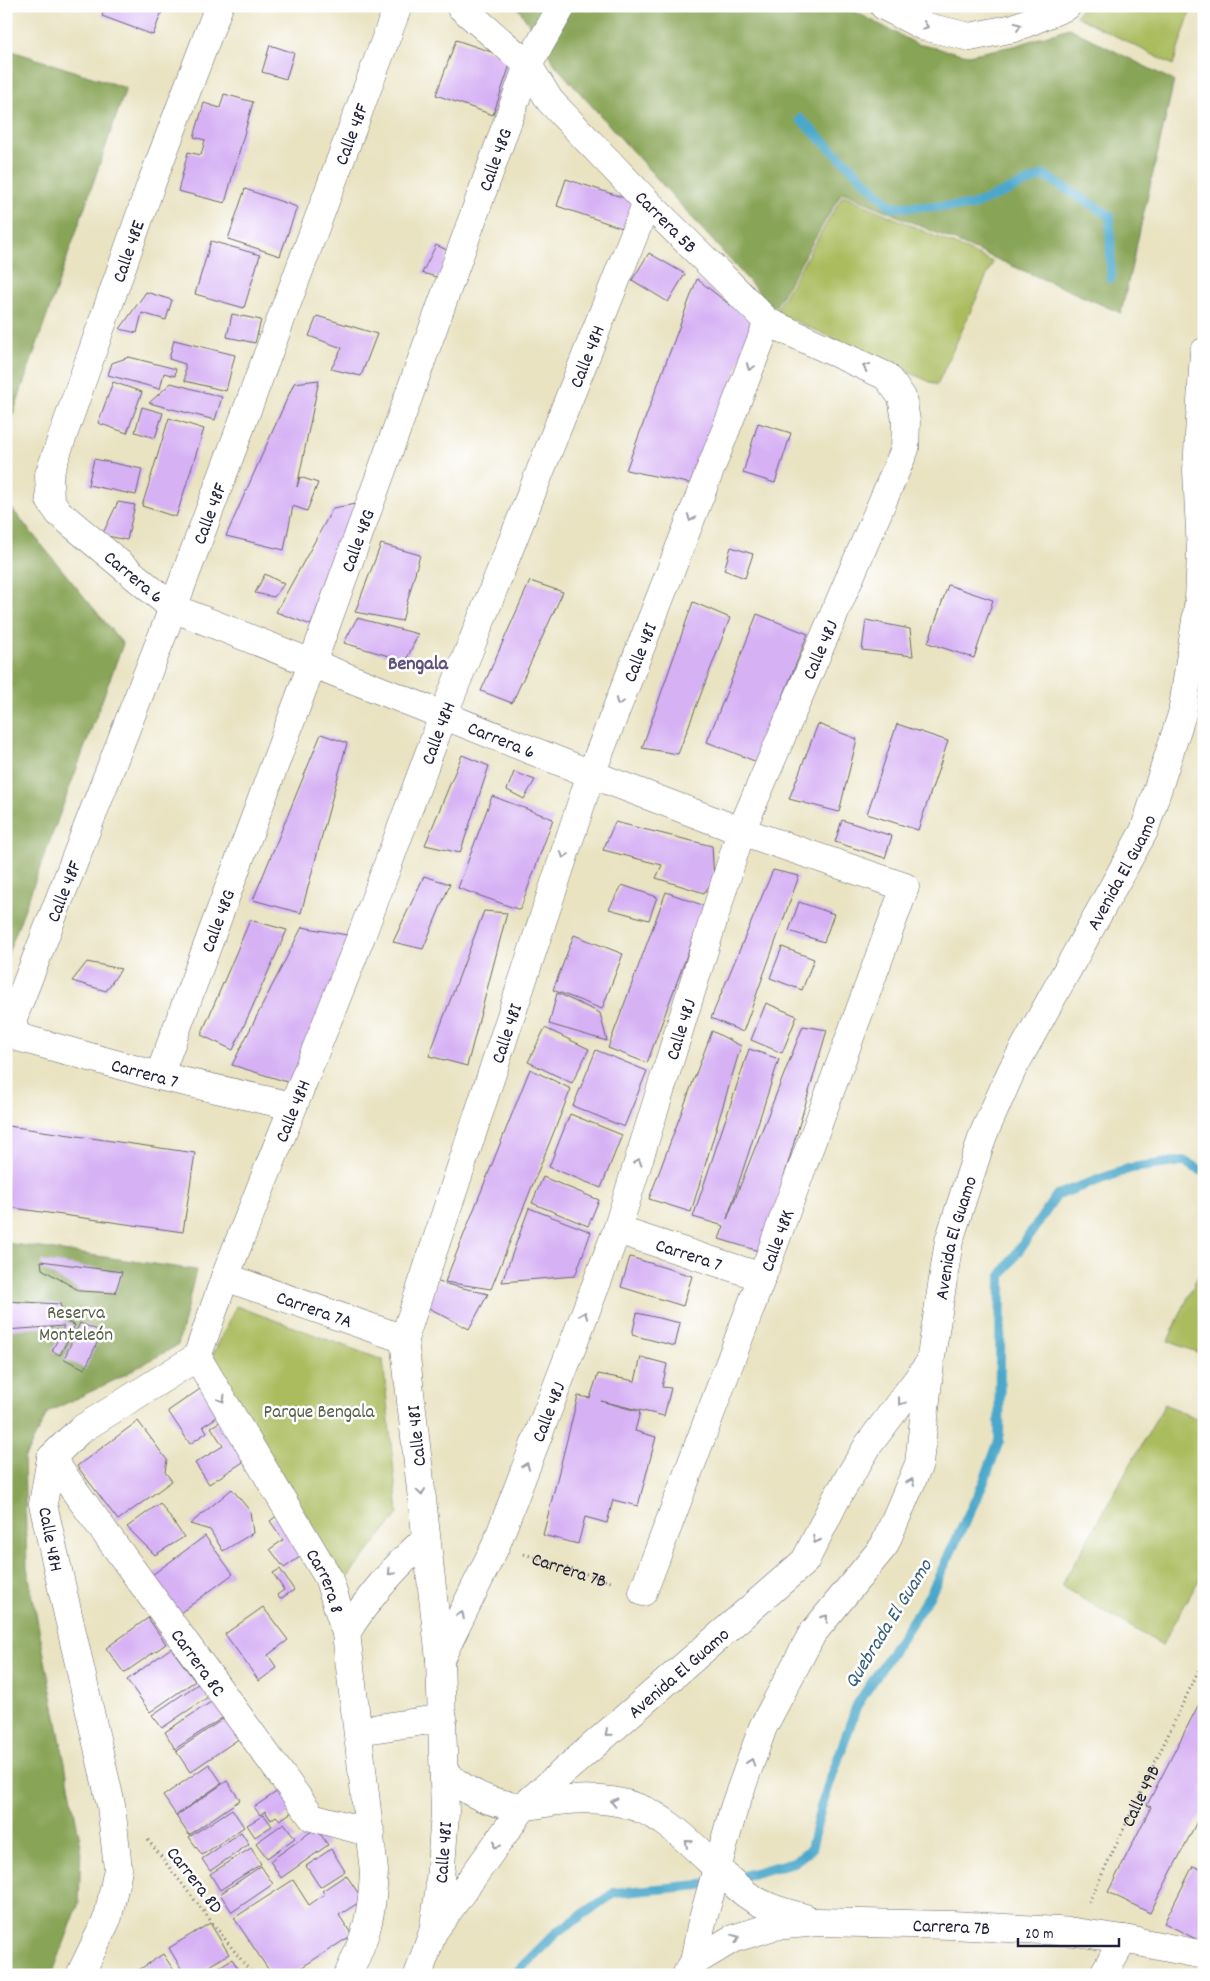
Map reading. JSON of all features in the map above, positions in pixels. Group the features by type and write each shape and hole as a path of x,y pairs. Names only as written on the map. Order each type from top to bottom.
{"street":[{"name":"Calle 48E","path":"50,500 49,475 150,187 219,6"},
{"name":"Calle 48F","path":"13,1018 173,608 398,6"},
{"name":"Carrera 5B","path":"460,6 528,65 550,101 647,202 768,322 886,376 902,398"},
{"name":"Calle 48G","path":"159,1076 312,664 528,65 562,6"},
{"path":"884,6 923,26 970,37 1014,28 1067,6"},
{"name":"Calle 48H","path":"198,1357 225,1277 362,934 443,716 647,202"},
{"name":"Calle 48I","path":"433,1932 443,1853 445,1773 443,1718 440,1659 404,1339 590,774 768,322"},
{"name":"Avenida El Guamo","path":"690,1969 734,1808 763,1727 812,1634 884,1546 919,1464 930,1363 949,1242 983,1134 1012,1070 1144,831 1182,714 1201,600 1197,470 1204,352"},
{"name":"Calle 48J","path":"440,1659 496,1545 617,1230 742,831 905,449 906,421 902,398"},
{"name":"Carrera 6","path":"50,500 59,513 173,608 590,774 742,831 905,887"},
{"name":"Calle 48K","path":"643,1592 762,1278 905,887"},
{"name":"Carrera 7","path":"13,1018 13,1029 21,1038 159,1076 292,1106"},
{"name":"Carrera 7","path":"617,1230 762,1278"},
{"name":"Carrera 7A","path":"225,1277 404,1339"},
{"path":"51,1458 80,1430 198,1357"},
{"name":"Carrera 8","path":"198,1357 328,1577 346,1632 371,1833"},
{"name":"Avenida El Guamo","path":"418,1975 433,1932 524,1806 805,1561 836,1499 870,1444 930,1363"},
{"name":"Calle 48H","path":"51,1458 43,1504 111,1805 118,1869 108,1918 80,1975"},
{"name":"Carrera 8C","path":"51,1458 312,1817 371,1833"},
{"path":"346,1632 382,1582 403,1559 426,1539"},
{"path":"359,1731 443,1718"},
{"path":"445,1773 462,1788 480,1797 501,1803 524,1806"},
{"name":"Carrera 7B","path":"524,1806 557,1801 600,1799 637,1807 659,1818 746,1894 769,1908 818,1922"},
{"path":"348,1975 364,1941 372,1910 374,1871 371,1833"},
{"name":"Carrera 7B","path":"690,1969 732,1939 774,1926 818,1922 952,1925 1074,1932 1124,1939 1204,1955"},
{"path":"1101,1972 1124,1939"}],"path":[{"name":"Carrera 7B","path":"496,1545 643,1592"},
{"name":"Calle 49B","path":"1074,1932 1204,1659"},
{"name":"Carrera 8D","path":"111,1805 150,1842 253,1975"}],"green space":[{"path":"517,6 844,6 917,44 968,55 1018,45 1069,28 1174,81 1121,313 842,192 774,309 556,66"},
{"path":"1082,6 1192,6 1173,65 1076,16"},
{"path":"6,49 126,88 6,434"},
{"path":"843,195 993,262 937,385 775,312"},
{"path":"6,492 8,504 123,644 6,959"},
{"name":"Reserva Monteleón","path":"6,1243 196,1270 178,1345 117,1379 48,1412 24,1459 27,1567 81,1846 79,1903 52,1975 6,1975"},
{"path":"1201,1269 1204,1270 1204,1355 1168,1341"},
{"name":"Parque Bengala","path":"236,1306 383,1360 398,1514 340,1587 210,1361"},
{"path":"1165,1404 1204,1423 1204,1571 1162,1645 1061,1586"}],"building":[{"path":"106,6 164,6 153,35 102,16"},
{"path":"456,40 512,59 493,115 436,95"},
{"path":"270,45 294,53 286,79 262,72"},
{"path":"224,94 253,102 225,203 178,191 188,152 201,155 205,140 194,137 204,103 220,108"},
{"path":"566,179 634,201 625,229 557,206"},
{"path":"245,189 297,207 280,256 228,239"},
{"path":"211,241 260,255 244,308 195,294"},
{"path":"436,245 449,251 440,278 422,273"},
{"path":"649,253 685,274 668,302 632,280"},
{"path":"697,279 753,323 697,485 626,470"},
{"path":"146,292 172,300 166,320 142,313 137,333 120,329"},
{"path":"232,314 261,320 255,343 227,337"},
{"path":"317,316 377,334 361,376 331,369 342,348 309,336"},
{"path":"174,340 235,355 226,391 185,381 185,364 169,359"},
{"path":"129,357 176,369 175,376 164,373 160,389 108,375 112,363"},
{"path":"319,380 297,487 300,477 318,483 307,511 293,506 284,550 226,536 294,383"},
{"path":"113,382 142,392 127,433 98,423"},
{"path":"171,383 222,397 215,420 149,403"},
{"path":"142,407 163,413 155,438 135,432"},
{"path":"169,418 204,429 176,517 142,506"},
{"path":"758,423 791,433 775,483 743,473"},
{"path":"94,459 142,469 136,495 88,485"},
{"path":"118,502 135,505 127,540 102,535"},
{"path":"356,504 311,625 276,612 333,508"},
{"path":"381,544 420,555 402,621 355,612"},
{"path":"731,547 753,554 745,578 724,570"},
{"path":"265,574 284,584 274,597 255,593"},
{"path":"530,581 563,592 512,703 481,691"},
{"path":"948,585 993,600 974,658 928,643"},
{"path":"693,602 730,618 678,754 642,748"},
{"path":"757,614 808,634 757,762 707,742"},
{"path":"357,618 418,634 406,661 344,643"},
{"path":"866,620 910,629 913,656 862,650"},
{"path":"818,724 857,739 839,812 789,799"},
{"path":"897,724 948,741 918,830 867,814"},
{"path":"321,734 347,743 301,913 253,900"},
{"path":"462,755 489,766 460,853 425,845"},
{"path":"514,772 535,780 524,799 507,790"},
{"path":"492,796 553,819 520,910 458,888"},
{"path":"842,820 892,836 885,858 835,842"},
{"path":"615,822 712,846 714,879 704,893 656,878 662,865 603,850"},
{"path":"773,870 799,876 743,1032 711,1018"},
{"path":"424,876 450,884 423,949 393,942"},
{"path":"622,885 657,897 649,920 609,909"},
{"path":"666,892 705,906 647,1063 608,1048"},
{"path":"799,902 834,914 824,942 789,931"},
{"path":"484,911 507,913 467,1066 429,1056"},
{"path":"250,920 287,930 233,1050 201,1035"},
{"path":"302,927 358,937 294,1084 232,1065"},
{"path":"574,935 623,954 602,1009 553,990"},
{"path":"782,947 814,959 802,990 770,978"},
{"path":"87,962 121,969 106,991 72,981"},
{"path":"557,993 600,1013 607,1041 549,1024"},
{"path":"766,1003 797,1016 782,1053 751,1040"},
{"path":"803,1026 827,1030 762,1252 719,1239 724,1226 693,1217 749,1049 779,1059 727,1219"},
{"path":"545,1028 589,1049 572,1083 528,1062"},
{"path":"712,1031 741,1046 691,1212 649,1199"},
{"path":"596,1050 647,1071 624,1127 573,1106"},
{"path":"530,1069 571,1089 491,1289 445,1282"},
{"path":"570,1114 622,1135 601,1188 549,1167"},
{"path":"8,1126 195,1153 183,1232 6,1207"},
{"path":"543,1177 599,1200 588,1226 532,1203"},
{"path":"529,1208 591,1232 575,1276 502,1282"},
{"path":"630,1257 692,1276 683,1306 621,1287"},
{"path":"41,1261 122,1272 115,1293 80,1291 42,1269"},
{"path":"438,1282 488,1294 469,1329 425,1306"},
{"path":"6,1301 60,1304 66,1322 75,1325 60,1355 52,1351 64,1326 6,1330"},
{"path":"637,1313 680,1323 675,1346 632,1335"},
{"path":"80,1323 102,1332 85,1369 64,1359"},
{"path":"641,1357 667,1364 662,1387 671,1388 664,1416 601,1401 640,1412 635,1431 656,1437 638,1506 613,1500 607,1523 585,1517 578,1544 543,1535 578,1396 590,1398 598,1374 635,1381"},
{"path":"203,1387 222,1414 203,1426 207,1432 190,1444 168,1411"},
{"path":"223,1420 248,1459 209,1484 195,1463 223,1446 211,1427"},
{"path":"138,1421 167,1460 165,1472 172,1481 118,1520 77,1466"},
{"path":"232,1489 250,1511 253,1533 223,1551 210,1530 190,1524"},
{"path":"160,1503 184,1537 155,1555 127,1527"},
{"path":"279,1514 307,1552 284,1568 270,1549 283,1540 270,1521"},
{"path":"205,1536 233,1574 180,1613 152,1575"},
{"path":"280,1569 294,1590 280,1599 277,1595 284,1590 273,1573"},
{"path":"263,1607 288,1640 268,1655 277,1668 259,1681 225,1634"},
{"path":"148,1618 166,1644 124,1673 106,1648"},
{"path":"171,1648 195,1681 150,1712 127,1680"},
{"path":"198,1684 208,1697 162,1728 152,1715"},
{"path":"1204,1694 1204,1808 1150,1913 1108,1892 1151,1807 1147,1805"},
{"path":"214,1700 225,1716 175,1749 165,1732"},
{"path":"226,1717 240,1738 190,1772 176,1751"},
{"path":"209,1764 222,1783 176,1815 163,1796"},
{"path":"227,1781 240,1800 189,1835 176,1816"},
{"path":"284,1787 298,1808 280,1820 276,1816 271,1820 265,1811 260,1815 254,1807"},
{"path":"232,1809 244,1827 202,1855 189,1837"},
{"path":"264,1815 272,1826 255,1837 247,1825"},
{"path":"284,1823 295,1838 267,1858 256,1843"},
{"path":"316,1828 328,1845 281,1878 270,1861"},
{"path":"241,1832 249,1844 210,1871 202,1859"},
{"path":"251,1848 261,1864 220,1890 210,1874"},
{"path":"331,1849 345,1871 320,1887 306,1866"},
{"path":"261,1866 273,1884 232,1912 220,1894"},
{"path":"1193,1866 1204,1871 1204,1943 1164,1923"},
{"path":"346,1875 363,1900 339,1915 352,1935 290,1975 272,1975 234,1918 293,1880 309,1905 325,1894 322,1891"},
{"path":"210,1923 229,1954 194,1975 185,1975 169,1948"},
{"path":"163,1954 177,1975 131,1975"},
{"path":"232,1959 242,1975 206,1975"}],"waterway":[{"path":"800,119 892,207 971,206 1044,175 1110,216 1111,278"},
{"name":"Quebrada El Guamo","path":"732,1879 794,1862 811,1849 821,1807 857,1705 931,1593 983,1484 999,1441 1001,1276 1057,1195 1131,1168 1183,1161 1204,1172"},
{"name":"Quebrada El Guamo","path":"514,1975 556,1933 614,1893 711,1884"}],"district":[{"name":"Bengala","path":"418,662"}]}
